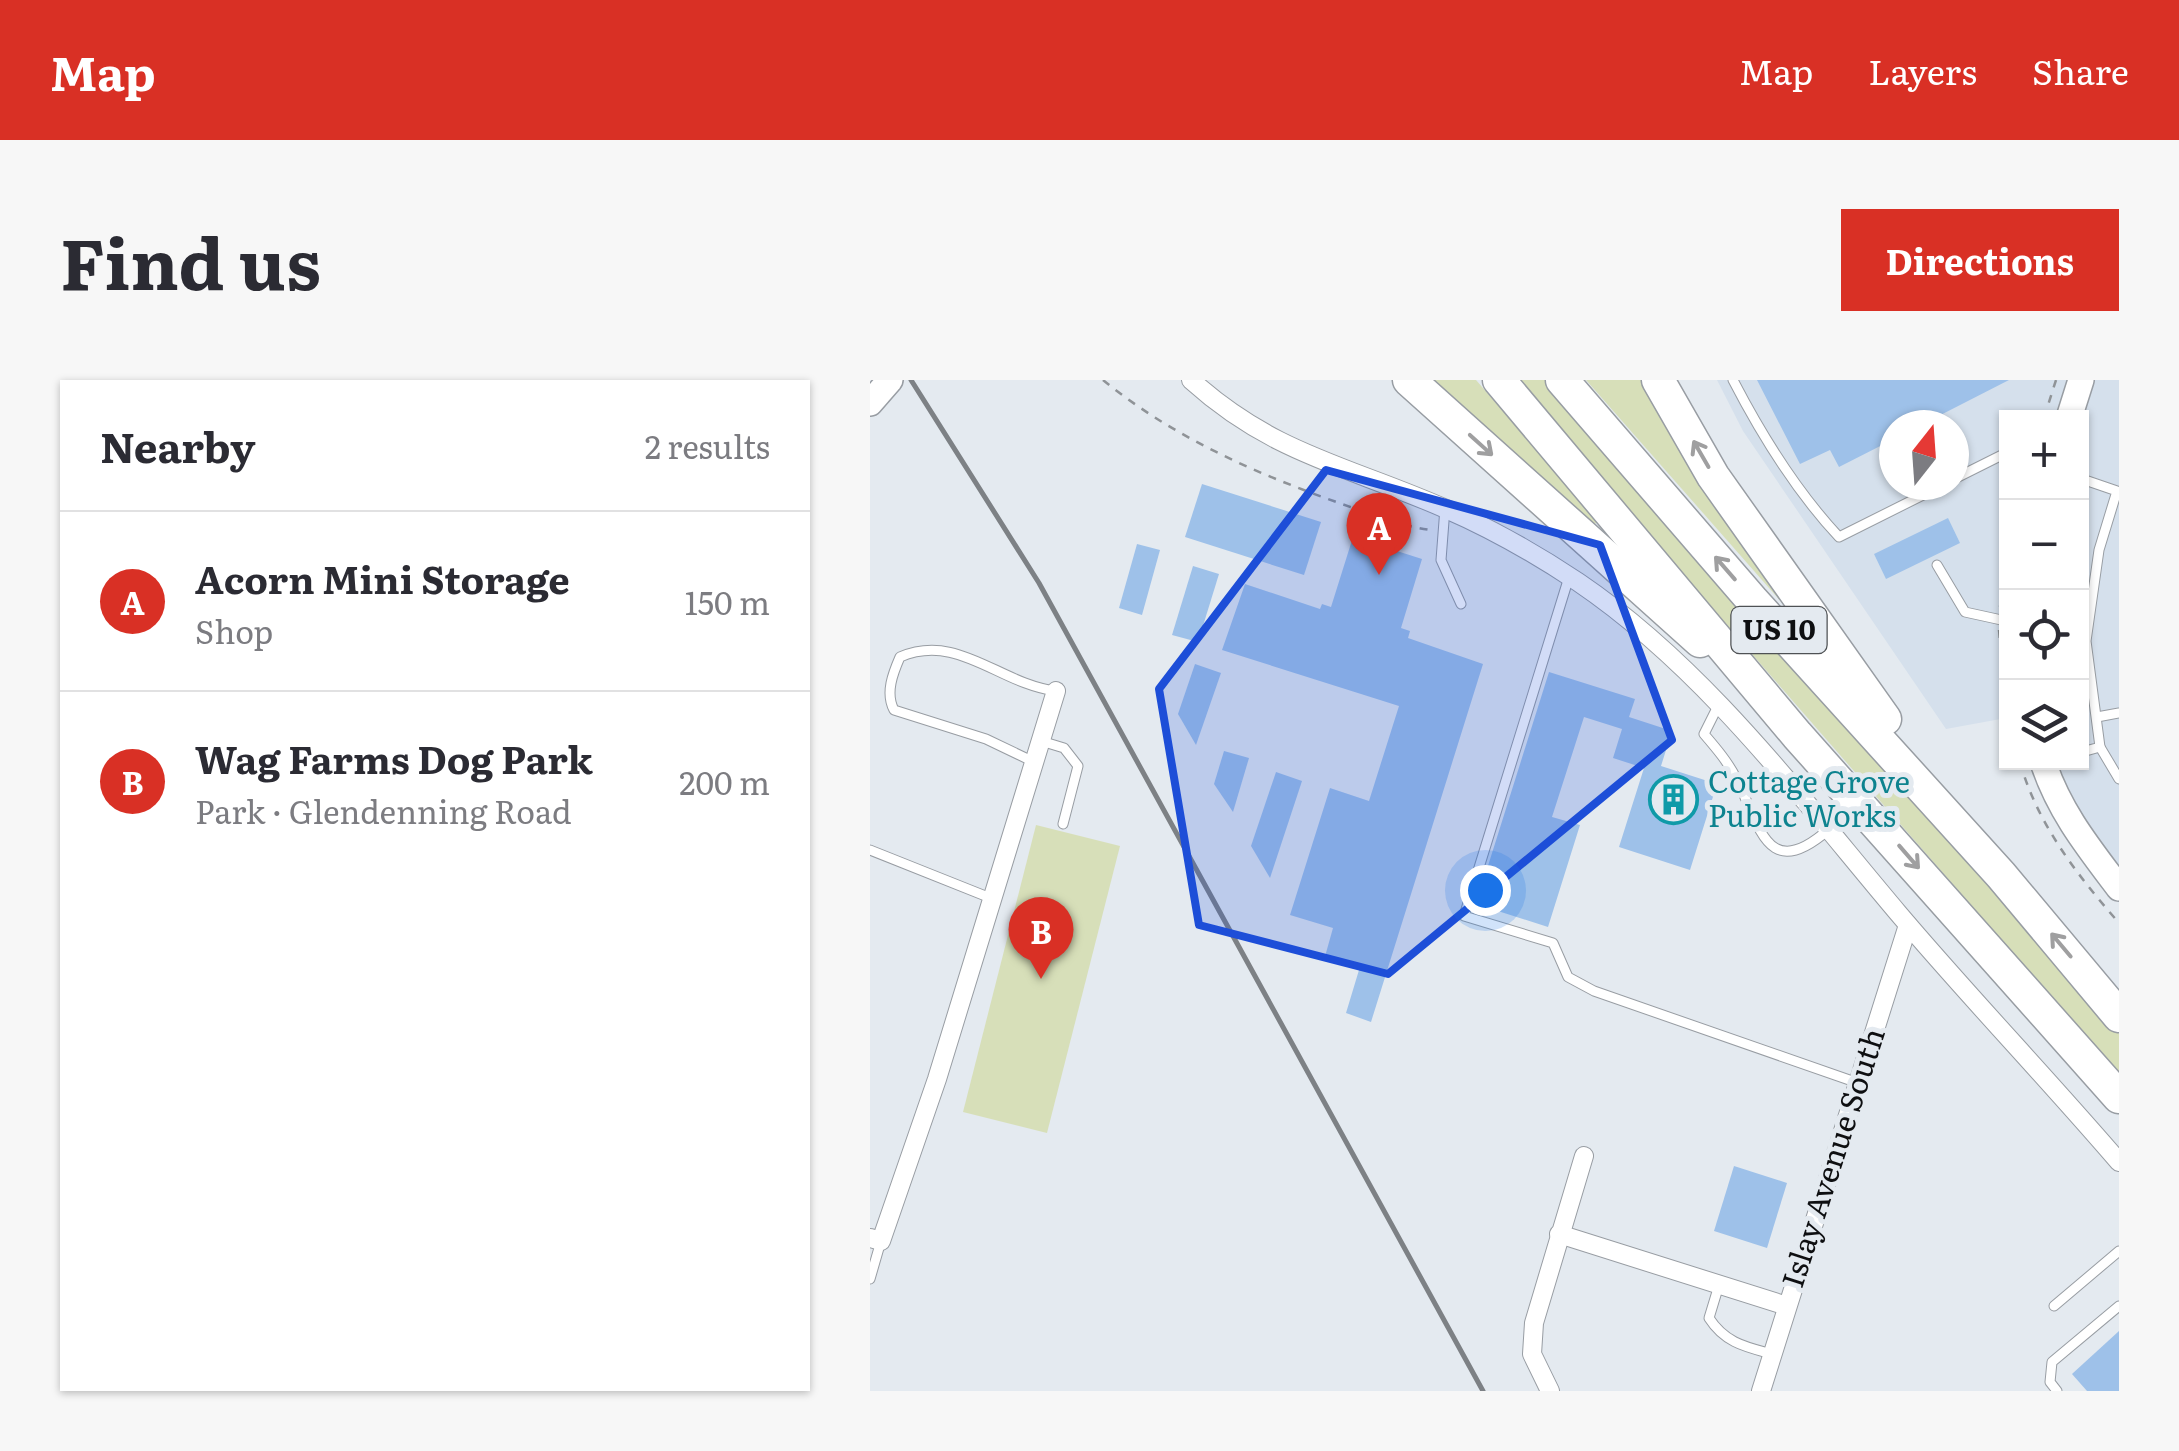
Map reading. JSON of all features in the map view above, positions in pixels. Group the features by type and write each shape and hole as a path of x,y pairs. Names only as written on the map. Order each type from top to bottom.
{"highway":[{"path":"1409,380 1726,664 1752,679"},
{"name":"US 10","path":"1499,380 1752,679 2119,1097"},
{"name":"US 10","path":"1562,380 1752,600 2001,875 2119,1016"},
{"path":"1658,380 1736,508 1842,662 2001,875"}],"street":[{"path":"870,403 890,380"},
{"path":"1191,380 1244,423 1290,449 1445,508 1569,577 1612,608 1718,706 2119,1162"},
{"path":"2072,410 2081,380"},
{"path":"876,1239 993,899 1056,692"},
{"path":"2047,770 2064,814 2119,888"},
{"name":"Islay Avenue South","path":"1761,1391 1908,925"},
{"path":"1550,1391 1532,1354 1534,1323 1584,1156"},
{"path":"1559,1234 1787,1306"}],"lane":[{"path":"1734,380 1754,420 1805,497 1839,537 1913,500"},
{"path":"1969,472 1999,456"},
{"path":"2089,481 2117,491 2115,515 2099,550 2086,642 2100,746 2119,779"},
{"path":"1445,508 1441,560 1461,604"},
{"path":"1937,564 1965,612 1999,619"},
{"path":"1569,577 1464,916 1553,943 1568,978 1594,991 1858,1083"},
{"path":"1034,762 986,740 894,710 890,702 895,669 900,658 913,652 951,648 1033,688 1056,692"},
{"path":"1718,706 1704,734 1732,770 1766,842 1784,852 1798,851 1828,830"},
{"path":"2097,717 2119,713"},
{"path":"1041,741 1064,748 1078,766 1063,824"},
{"path":"2089,750 2100,746"},
{"path":"2107,758 2119,756"},
{"path":"870,850 993,899"},
{"path":"870,1279 876,1239"},
{"path":"2054,1306 2119,1250"},
{"path":"1719,1285 1709,1318 1716,1329 1737,1344 1772,1354"},
{"path":"2057,1391 2050,1382 2052,1362 2119,1306"}],"path":[{"path":"1104,380 1153,415 1243,466 1403,525 1441,531"},
{"path":"2047,410 2056,380"}],"highlighted area":[{"path":"1326,470 1600,545 1672,740 1388,974 1199,925 1159,689"}],"shaded area":[{"path":"1717,380 2119,380 2119,888 2047,770 2089,770 2089,410 1999,410 1999,719 1946,729 1743,431"}],"green space":[{"path":"1423,380 1476,380 1598,520 1591,529"},
{"path":"1513,380 1546,380 2119,1034 2119,1075"},
{"path":"1586,380 1647,380 1806,630"},
{"path":"1036,825 1120,846 1047,1133 963,1112"}],"building":[{"path":"1757,380 2009,380 1950,410 1879,410 1879,447 1839,467 1830,450 1800,464"},
{"path":"1202,484 1321,522 1304,575 1185,537"},
{"path":"1948,518 1960,543 1886,579 1874,554"},
{"path":"1353,537 1422,559 1401,628 1410,631 1408,638 1483,664 1371,1022 1346,1013 1359,970 1324,960 1333,928 1290,915 1330,788 1369,801 1399,706 1222,650 1245,584 1320,609 1322,604 1331,607"},
{"path":"1137,544 1160,550 1142,615 1119,608"},
{"path":"1193,566 1219,574 1198,642 1172,635"},
{"path":"1195,664 1221,673 1196,745 1178,714"},
{"name":"Cottage Grove Public Works","path":"1549,672 1635,699 1629,717 1672,731 1661,766 1717,784 1690,870 1619,847 1644,768 1613,758 1622,729 1584,717 1552,817 1580,825 1548,927 1476,904"},
{"path":"1224,751 1249,758 1233,812 1214,784"},
{"path":"1276,772 1302,781 1270,878 1251,846"},
{"path":"1734,1166 1787,1183 1767,1248 1714,1231"},
{"path":"2119,1331 2119,1391 2087,1391 2072,1374"}],"railway":[{"path":"911,380 1039,583 1483,1391"}],"place":[{"name":"Acorn Mini Storage","path":"1379,575"},
{"name":"Cottage Grove Public Works","path":"1673,800"},
{"name":"Wag Farms Dog Park","path":"1041,979"}]}
